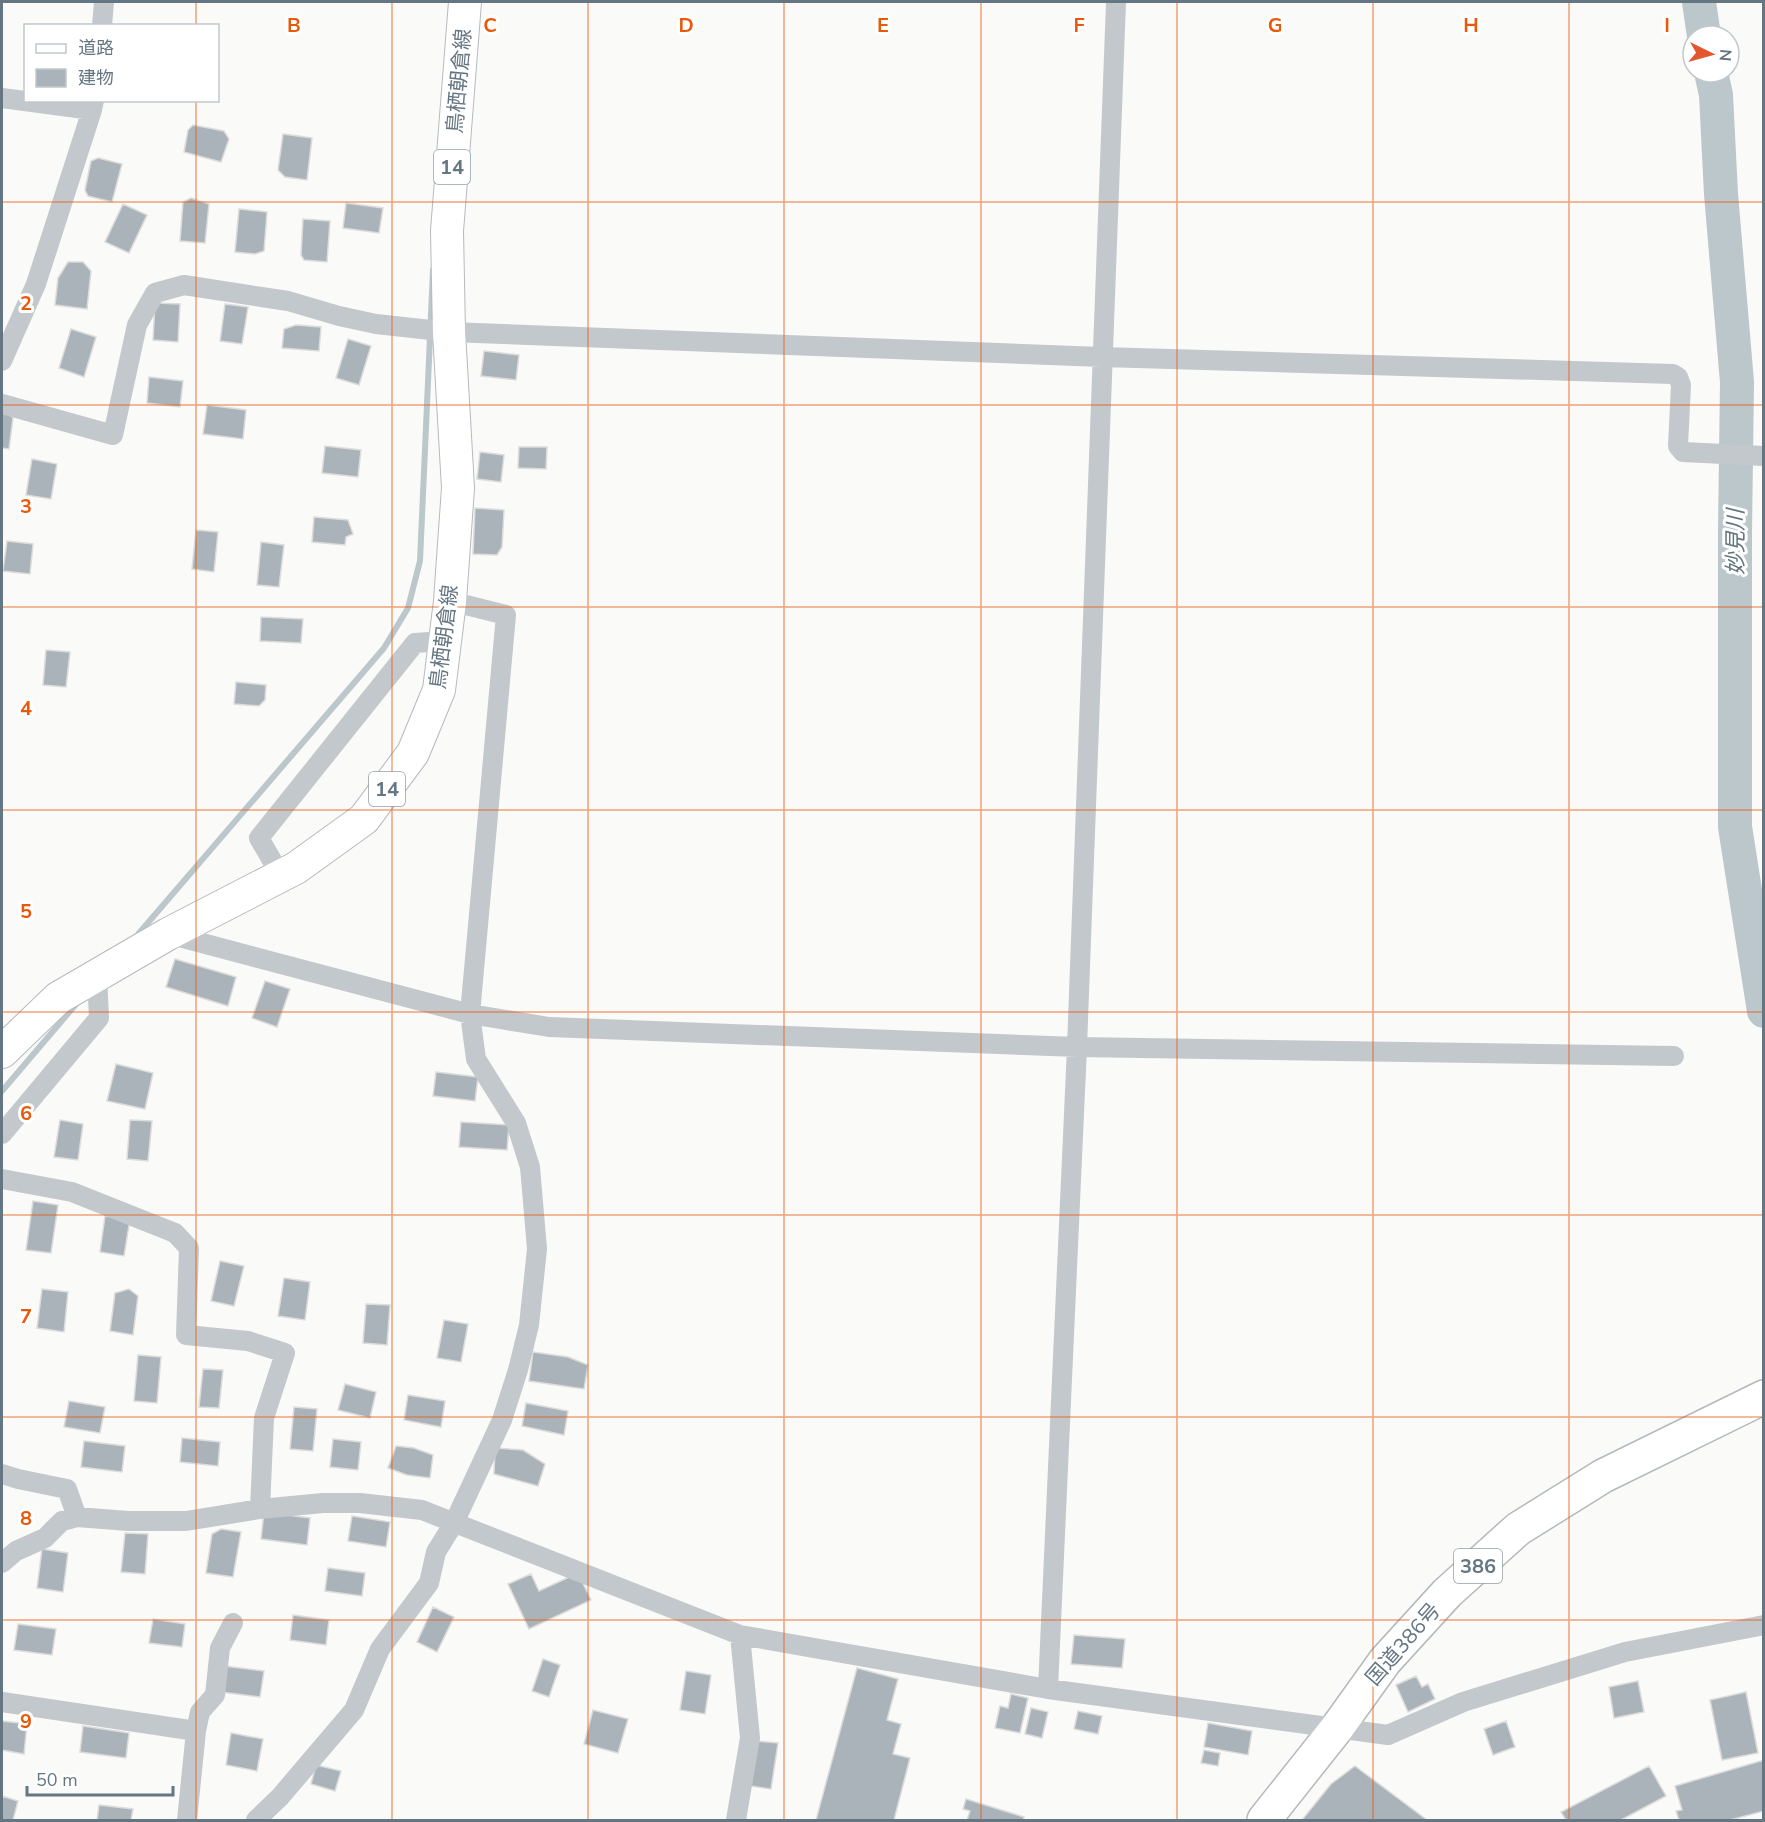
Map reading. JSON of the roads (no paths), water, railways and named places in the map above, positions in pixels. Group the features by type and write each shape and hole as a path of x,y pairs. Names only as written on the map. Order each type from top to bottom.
{"highway":[{"name":"国道386号","path":"1264,1821 1337,1728 1384,1660 1447,1593 1518,1529 1603,1476 1764,1397"}],"main road":[{"name":"鳥栖朝倉線","path":"2,1052 58,998 168,934 296,868 364,819 413,753 440,690 450,601 458,488 449,332 447,231 465,2"}],"street":[{"path":"102,24 104,2"},
{"path":"1048,1689 1077,1047 1116,2"},
{"path":"2,98 24,100"},
{"path":"2,361 36,284 93,106 48,102"},
{"path":"2,404 113,435 137,325 155,293 184,285 288,301 376,324 449,332 1102,357 1673,374 1678,376 1682,385 1678,446 1683,452 1764,456"},
{"path":"256,1821 280,1797 354,1710 380,1649 429,1583 436,1552 454,1523 502,1420 529,1325 537,1249 530,1167 516,1123 476,1059 470,1014 506,615 450,601"},
{"path":"281,876 259,837 416,643 445,641"},
{"path":"168,934 470,1014 549,1027 1077,1047 1674,1056"},
{"path":"2,1134 99,1018 97,976"},
{"path":"2,1179 72,1192 175,1233 189,1248 186,1335 248,1341 285,1353 264,1418 260,1509"},
{"path":"2,1474 67,1489 77,1517"},
{"path":"2,1563 16,1551 45,1539 62,1521 77,1517 128,1521 186,1521 260,1509 323,1503 360,1503 422,1510 740,1635 1048,1689 1388,1735 1463,1702 1625,1652 1764,1625"},
{"path":"187,1821 200,1712 215,1695 220,1648 233,1623"},
{"path":"736,1821 750,1738 740,1635"},
{"path":"2,1702 196,1731"}],"waterway":[{"name":"妙見川","path":"1699,2 1702,24"},
{"name":"妙見川","path":"1714,84 1737,382 1735,827 1764,1011"},
{"path":"134,939 384,648 408,608 420,561 433,270"},
{"path":"2,1091 77,1003"}]}
